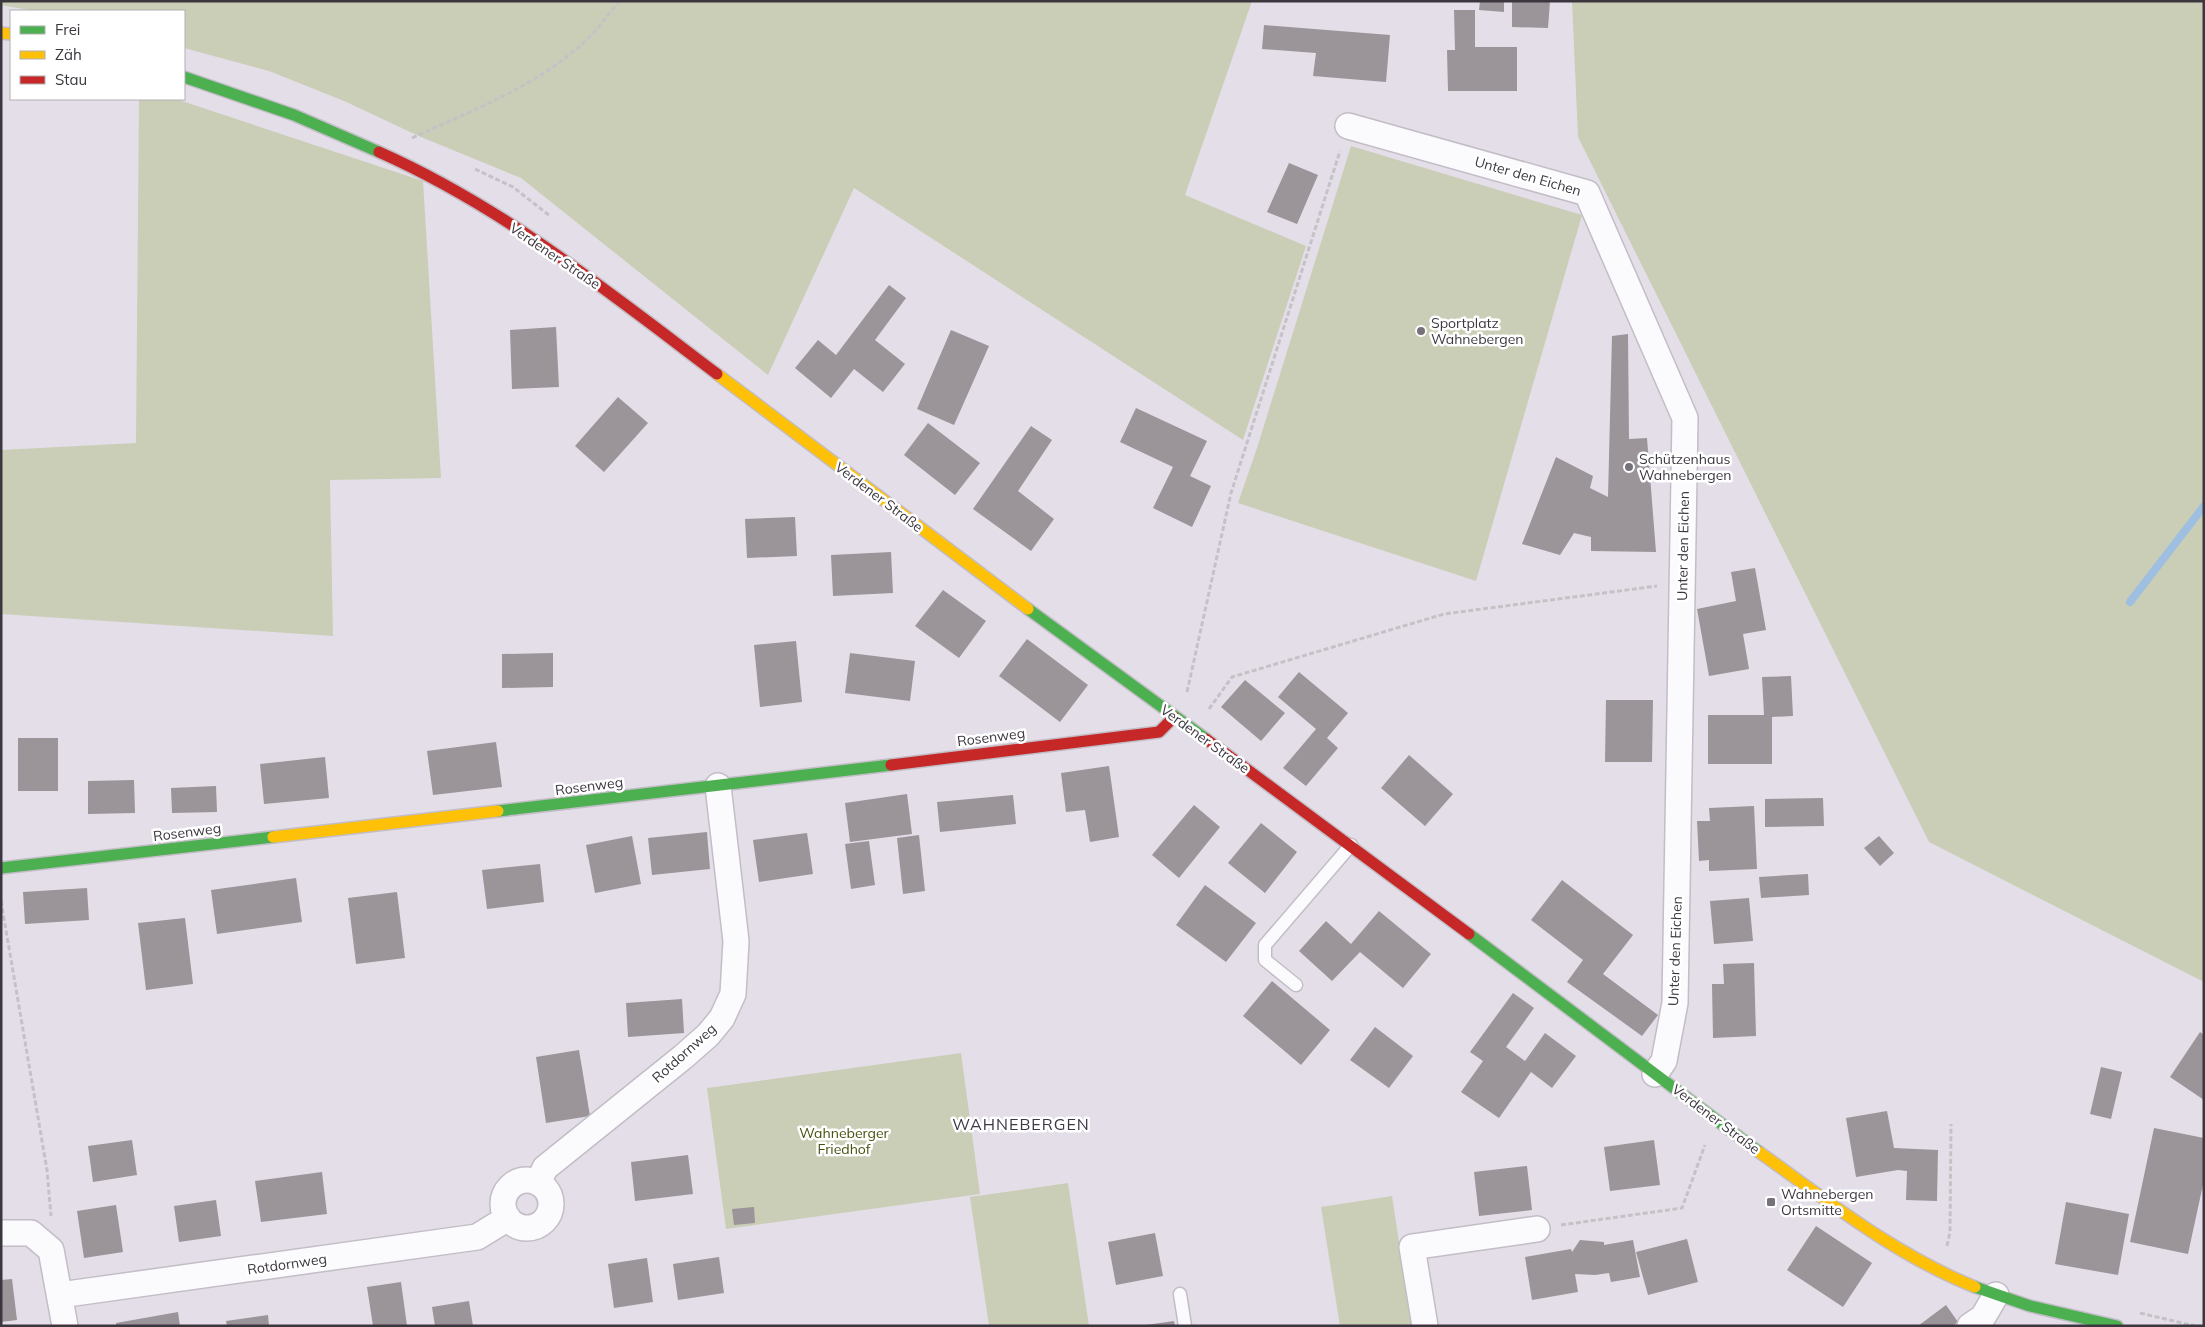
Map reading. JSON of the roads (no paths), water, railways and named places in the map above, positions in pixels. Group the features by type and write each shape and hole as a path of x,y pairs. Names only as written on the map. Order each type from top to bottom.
{"street":[{"name":"Verdener Straße","path":"185,77 294,115 401,162 475,202 572,265 1024,606 1202,738 1351,845 1714,1119 1860,1224 1903,1252 1948,1276 1996,1295 2030,1306 2117,1326"},
{"name":"Unter den Eichen","path":"1348,126 1587,193 1685,418 1675,1003 1664,1061 1655,1074"},
{"name":"Rosenweg","path":"1,868 718,786 1159,732 1174,717"},
{"name":"Rotdornweg","path":"538,1183 545,1168 708,1035 722,1018 733,994 736,941 718,786"},
{"path":"530,1180 546,1189 550,1197 551,1207 548,1216 542,1223 533,1227 523,1228 514,1225 508,1218 504,1210 503,1201 506,1192 512,1185 520,1181 530,1180"},
{"name":"Rotdornweg","path":"60,1295 477,1237 508,1218"},
{"path":"1425,1326 1412,1247 1537,1229"},
{"path":"1,1232 31,1233 51,1250 65,1326"},
{"path":"1970,1326 1983,1316 1996,1295"}],"lane":[{"path":"1296,985 1265,960 1265,946 1351,845"},
{"path":"1180,1294 1185,1326"}],"waterway":[{"path":"2130,602 2204,506"}],"place":[{"name":"Sportplatz Wahnebergen","path":"1421,331"},
{"name":"Schützenhaus Wahnebergen","path":"1629,467"},
{"name":"Wahnebergen Ortsmitte","path":"1771,1202"}],"district":[{"name":"WAHNEBERGEN","path":"1021,1124"}],"park label":[{"name":"Wahneberger Friedhof","path":"844,1142"}]}
